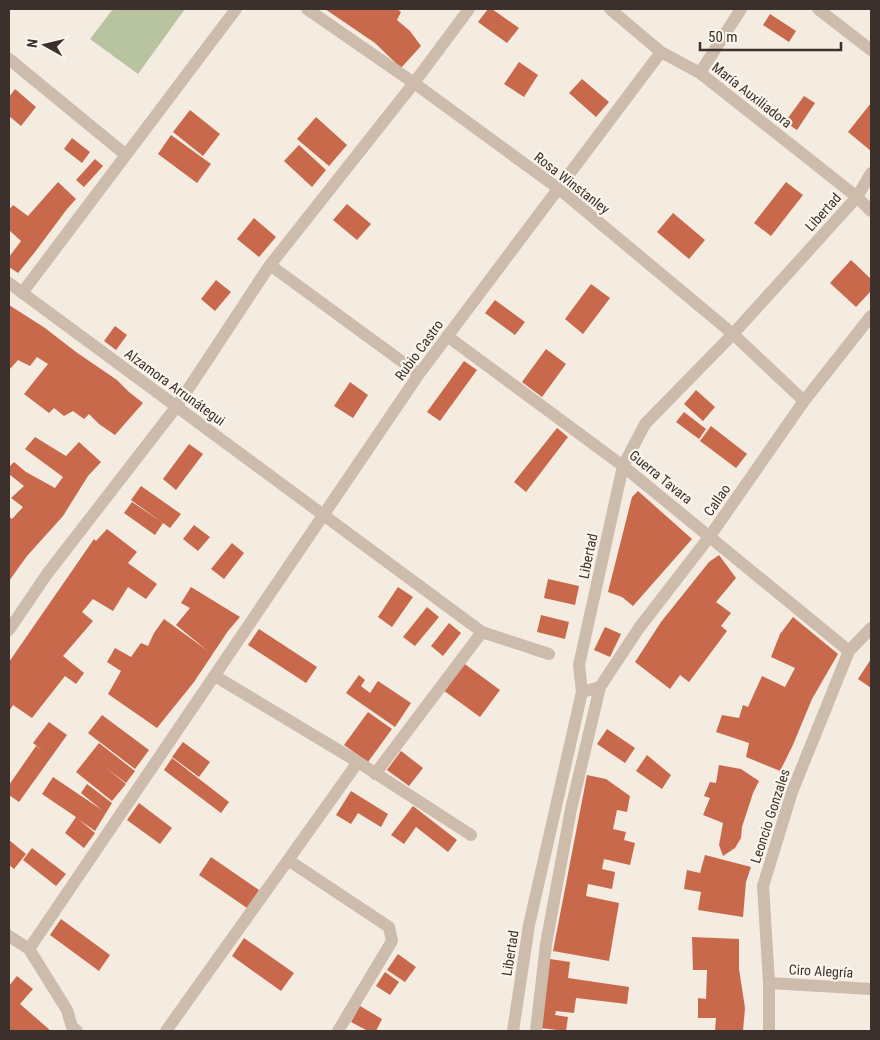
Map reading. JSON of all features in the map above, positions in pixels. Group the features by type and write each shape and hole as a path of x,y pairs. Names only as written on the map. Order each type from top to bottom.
{"street":[{"path":"22,294 236,9"},
{"name":"Rosa Winstanley","path":"307,9 414,83 559,190 733,334 804,401"},
{"path":"9,630 47,574 177,406 270,266 414,83 469,9"},
{"name":"María Auxiliadora","path":"610,9 661,52 700,73 857,197 871,211"},
{"path":"700,73 741,9"},
{"path":"818,9 871,50"},
{"name":"Rubio Castro","path":"29,949 419,374 661,52"},
{"path":"9,59 126,155"},
{"name":"Libertad","path":"513,1031 529,925 582,692 579,665 623,466 645,424 733,334 857,197 871,173"},
{"path":"270,266 419,374"},
{"name":"Alzamora Arrunátegui","path":"9,283 482,632 548,654"},
{"name":"Callao","path":"600,688 640,628 710,536 804,401 871,316"},
{"name":"Guerra Tavara","path":"447,336 623,466 849,651"},
{"name":"Leoncio Gonzales","path":"769,1031 769,983 763,886 792,792 849,651 871,628"},
{"path":"375,774 482,632"},
{"path":"215,676 358,762 471,835"},
{"path":"536,1031 546,944 572,809 600,688 582,692"},
{"path":"166,1031 358,762"},
{"path":"288,860 389,927 392,933 392,941 338,1031"},
{"path":"9,936 29,949 67,1010 73,1030"},
{"name":"Ciro Alegría","path":"769,983 871,989"}],"green space":[{"path":"113,9 185,9 138,74 90,39"}],"building":[{"path":"325,9 397,9 401,12 397,20 410,31 421,46 401,68 375,43"},
{"path":"488,9 492,9 519,28 507,43 478,22"},
{"path":"770,14 796,31 789,42 763,25"},
{"path":"519,62 538,75 524,97 504,84"},
{"path":"582,79 609,102 596,117 569,93"},
{"path":"15,89 36,107 21,126 9,116 9,97"},
{"path":"804,96 815,103 797,130 785,122"},
{"path":"871,103 871,151 848,132"},
{"path":"190,110 220,134 203,156 173,132"},
{"path":"316,117 347,145 329,166 297,139"},
{"path":"171,135 211,164 197,183 158,154"},
{"path":"72,138 90,152 82,163 64,149"},
{"path":"299,145 326,170 312,187 284,161"},
{"path":"95,159 103,166 84,187 76,180"},
{"path":"58,182 76,199 18,273 9,267 9,257 21,241 9,230 9,210 13,205 28,216"},
{"path":"786,182 803,195 771,236 754,223"},
{"path":"347,204 371,224 357,240 333,220"},
{"path":"673,213 705,240 689,259 657,232"},
{"path":"254,218 276,237 259,257 237,239"},
{"path":"851,260 871,279 871,291 856,307 830,283"},
{"path":"216,280 231,292 215,311 201,299"},
{"path":"591,284 610,298 583,334 565,319"},
{"path":"495,300 525,322 515,335 485,313"},
{"path":"9,305 45,328 117,380 143,403 115,435 89,414 84,419 73,411 64,416 54,408 49,413 24,394 48,364 37,357 30,366 18,360 9,370"},
{"path":"115,326 127,335 116,350 104,341"},
{"path":"546,349 566,364 542,397 522,382"},
{"path":"464,361 477,370 440,421 427,412"},
{"path":"350,382 368,395 353,418 334,406"},
{"path":"696,390 715,407 703,421 684,404"},
{"path":"684,412 706,429 699,439 676,422"},
{"path":"711,426 747,454 736,468 700,441"},
{"path":"557,428 568,437 526,492 514,482"},
{"path":"35,437 66,456 79,442 101,462 88,476 63,516 27,556 9,581 9,517 12,519 23,507 11,498 24,486 9,474 9,467 14,462 26,472 55,488 63,477 25,449"},
{"path":"189,444 203,454 176,490 163,479"},
{"path":"141,486 181,514 170,528 131,500"},
{"path":"638,491 692,539 633,606 622,597 608,592 632,497"},
{"path":"132,502 163,523 155,535 124,513"},
{"path":"194,525 210,537 198,551 183,539"},
{"path":"107,529 137,552 128,563 157,584 146,599 128,587 113,611 93,599 82,612 93,621 63,656 84,673 76,684 65,676 32,718 13,705 9,711 9,662 94,539 96,541"},
{"path":"232,543 244,553 224,579 211,569"},
{"path":"719,555 736,578 716,602 731,613 721,626 727,631 689,682 680,675 670,689 635,662 661,622 709,562"},
{"path":"548,579 579,586 575,605 544,598"},
{"path":"191,587 240,617 228,631 194,682 157,728 108,694 121,671 107,662 115,648 131,657 141,643 148,646 164,619 208,651 176,625 190,608 181,603"},
{"path":"398,587 413,597 392,627 378,617"},
{"path":"427,607 439,617 415,646 403,637"},
{"path":"541,615 569,622 565,639 537,632"},
{"path":"793,617 838,654 812,699 780,771 746,757 749,743 716,732 722,715 739,718 743,705 748,707 762,676 785,687 795,668 771,657 780,634"},
{"path":"449,623 461,633 443,656 431,646"},
{"path":"605,627 621,634 610,657 594,650"},
{"path":"259,629 317,667 306,683 248,645"},
{"path":"871,659 871,688 858,679"},
{"path":"462,662 500,690 480,717 443,690"},
{"path":"359,675 365,680 361,686 370,693 378,681 411,703 395,727 346,693"},
{"path":"368,712 392,729 368,762 344,745"},
{"path":"102,715 149,750 135,769 88,733"},
{"path":"49,722 67,735 19,802 9,795 9,785 36,746 43,751 33,743"},
{"path":"607,729 635,748 625,763 597,744"},
{"path":"183,742 210,762 199,777 172,757"},
{"path":"99,743 135,771 126,783 105,767 126,784 112,801 76,772"},
{"path":"401,751 423,768 409,786 387,770"},
{"path":"647,755 671,775 662,789 636,771"},
{"path":"172,758 229,802 221,813 164,770"},
{"path":"719,765 741,769 759,781 742,827 741,838 735,848 723,856 719,845 723,823 703,815 710,798 704,796 710,782 716,783"},
{"path":"587,775 606,779 630,796 627,812 617,810 613,829 626,832 624,840 635,843 630,865 604,859 602,869 615,872 612,889 588,884 586,896 619,903 609,961 553,951"},
{"path":"53,777 102,810 81,793 87,784 112,803 95,831 78,819 95,833 84,848 65,833 76,817 42,794"},
{"path":"351,791 388,814 381,827 358,813 351,824 336,815"},
{"path":"139,803 172,828 160,844 127,820"},
{"path":"413,806 457,840 448,852 416,827 404,844 391,835"},
{"path":"9,840 26,854 14,869 9,865"},
{"path":"32,848 66,874 56,886 23,860"},
{"path":"705,855 751,867 746,882 743,917 698,910 701,892 684,889 687,870 700,873"},
{"path":"211,857 259,890 247,908 199,875"},
{"path":"61,919 110,955 99,971 50,935"},
{"path":"692,937 739,939 739,969 745,1008 743,1031 715,1031 716,1018 698,1018 698,998 706,999 707,970 693,970"},
{"path":"244,938 294,973 281,991 232,956"},
{"path":"398,954 416,967 405,982 387,970"},
{"path":"550,959 570,962 568,978 629,987 627,1004 576,998 574,1013 556,1011 555,1015 568,1017 566,1031 540,1028"},
{"path":"385,972 399,982 390,995 376,986"},
{"path":"17,976 33,989 20,1004 51,1031 9,1031 9,986"},
{"path":"360,1006 382,1019 376,1031 368,1031 351,1022"}]}
